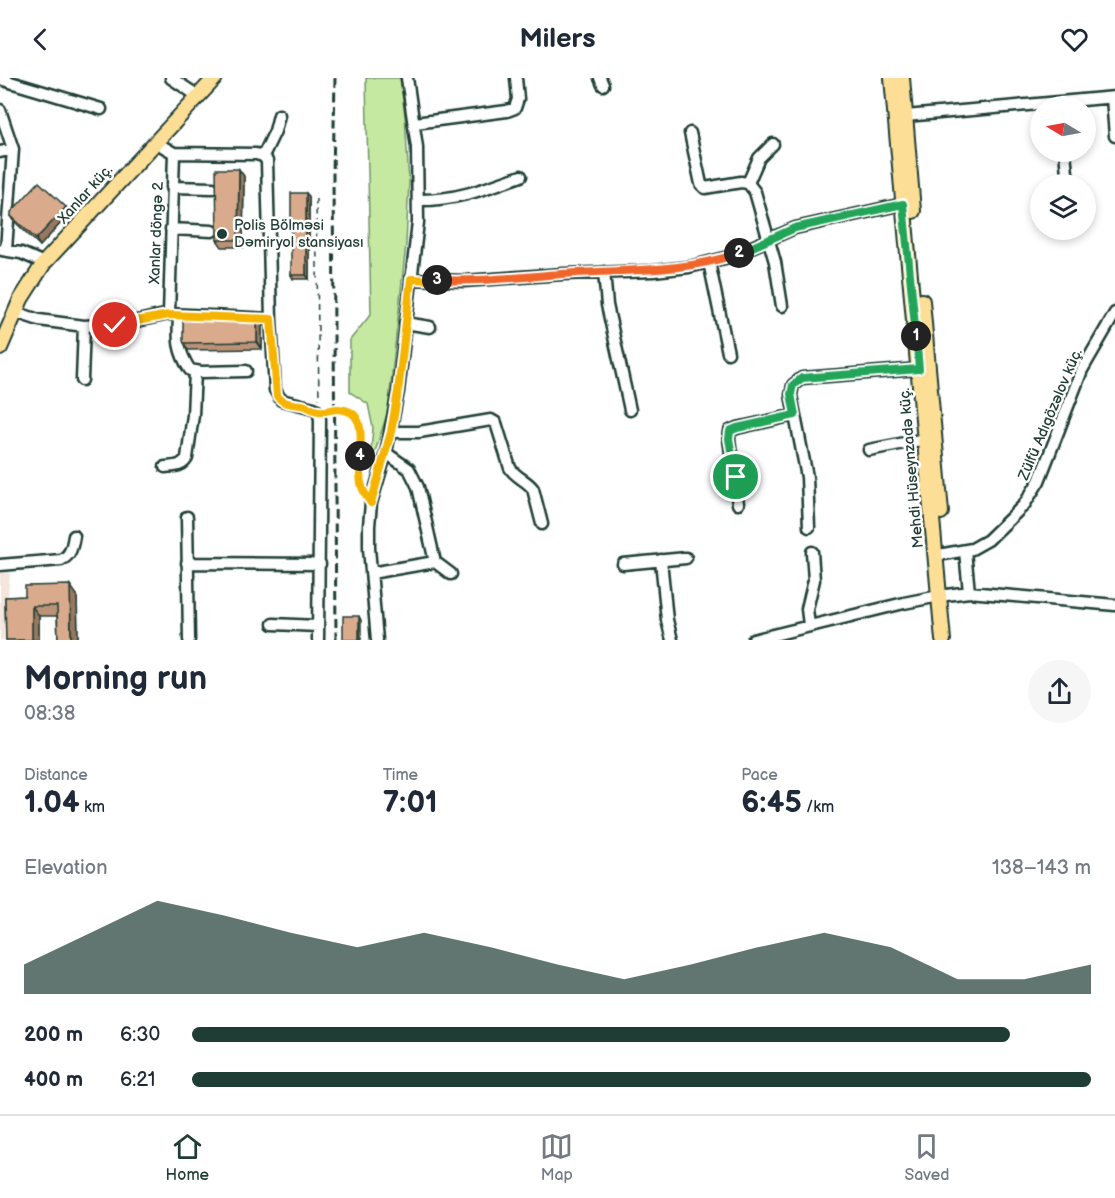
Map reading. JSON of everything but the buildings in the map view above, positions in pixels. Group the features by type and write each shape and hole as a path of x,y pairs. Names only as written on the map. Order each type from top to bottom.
{"main road":[{"name":"Xanlar küç.","path":"0,348 28,286 44,263 215,78"},
{"name":"Mehdi Hüseynzadə küç.","path":"892,78 925,439 944,595 952,640"},
{"name":"Mehdi Hüseynzadə küç.","path":"903,78 944,554 943,640"}],"street":[{"path":"171,78 198,96"},
{"path":"376,640 369,548 371,503 386,453 398,392 418,200 415,123 407,78"},
{"path":"415,123 515,108 518,99 516,78"},
{"path":"0,79 101,109"},
{"path":"1096,100 1113,98 1115,136"},
{"path":"906,116 1030,106"},
{"path":"0,110 13,149 3,250 44,263"},
{"path":"279,115 275,131 263,156 268,168 271,319 277,396 286,403 308,406 318,412 321,430 318,640"},
{"path":"690,133 701,184 705,188 741,182 748,183 755,192 769,240 782,306"},
{"path":"155,142 174,153 263,156"},
{"path":"748,183 759,158 773,144"},
{"path":"0,152 13,149"},
{"name":"Xanlar döngə 2","path":"174,153 171,229 174,315 182,356 190,370 195,372"},
{"path":"418,200 445,200 521,176"},
{"path":"172,187 213,188"},
{"path":"411,279 464,280 661,270 710,262 753,248 795,228 903,204"},
{"path":"171,229 212,231"},
{"path":"710,262 728,353"},
{"path":"604,272 607,305 630,410"},
{"path":"15,312 39,320 84,326 122,324 174,315 271,319"},
{"name":"Zülfü Adıgözəlov küç.","path":"944,554 965,551 980,545 997,533 1024,505 1033,492 1051,452 1082,370 1115,313"},
{"path":"405,323 430,327"},
{"path":"82,380 84,326"},
{"path":"809,527 807,477 791,394 793,385 802,378 919,369"},
{"path":"165,467 179,466 187,458 193,415 195,372 246,370"},
{"path":"738,504 729,439 730,431 795,415"},
{"path":"391,432 419,432 491,420 496,423 510,468 533,489 542,524"},
{"path":"869,450 925,439"},
{"path":"386,453 409,469 418,487 427,519 435,562 451,574"},
{"path":"187,518 189,640"},
{"path":"0,565 61,560 68,557 74,536"},
{"path":"965,551 969,592"},
{"path":"809,625 807,609 814,580 812,552"},
{"path":"623,564 686,558"},
{"path":"661,560 667,620 672,640"},
{"path":"371,573 435,562"},
{"path":"186,563 320,564"},
{"path":"753,640 944,595 969,592 1115,605"},
{"path":"273,624 318,626"}],"path":[{"path":"316,199 318,412 347,410 359,419 361,428 360,483 371,503"}],"shaded area":[{"path":"10,572 4,640 0,640 0,573"}],"green space":[{"path":"366,78 400,78 409,182 406,244 388,411 374,455 371,450 373,428 368,404 350,392 350,340 371,314"}],"railway":[{"path":"335,78 333,175 336,640"}],"place":[{"name":"Polis Bölməsi Dəmiryol stansiyası","path":"222,234"}],"route":[{"path":"115,325 169,315 271,319 277,396 286,403 308,406 318,412 338,409 355,414 361,428 360,483 371,503 391,432 411,279 516,278 689,267 729,257 795,228 903,204 919,369 802,378 793,385 791,394 795,415 730,431 729,439 736,477"}]}
